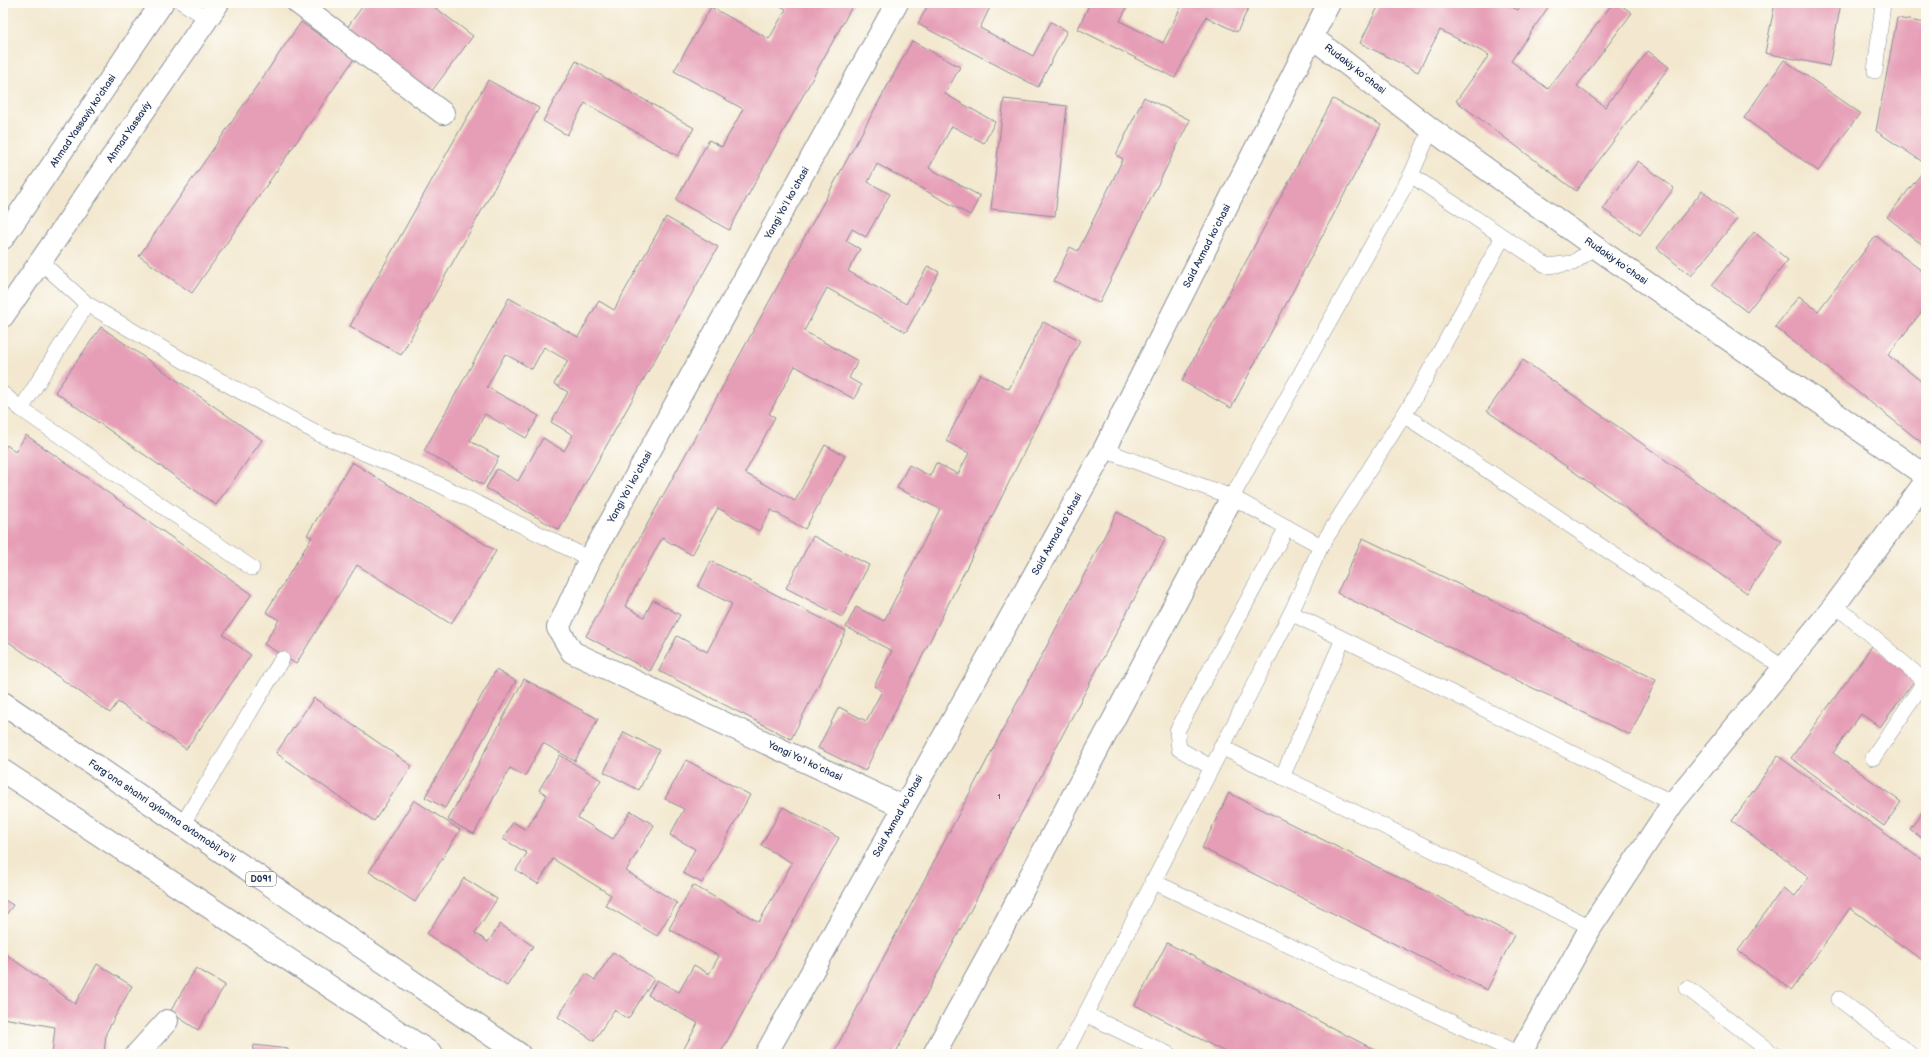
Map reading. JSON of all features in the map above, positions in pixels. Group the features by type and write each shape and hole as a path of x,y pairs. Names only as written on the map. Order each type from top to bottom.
{"main road":[{"name":"Ahmad Yassaviy ko'chasi","path":"3,238 162,3"},
{"path":"298,3 443,112"},
{"name":"Yangi Yoʻl koʻchasi","path":"897,3 590,559 558,628 572,652 903,807"},
{"name":"Said Axmad koʻchasi","path":"766,1054 1104,450 1329,3"},
{"name":"Ahmad Yassaviy","path":"41,262 212,10"},
{"name":"Rudakiy koʻchasi","path":"1312,37 1431,129 1595,246 1926,476"},
{"path":"3,316 41,262"},
{"path":"1520,1054 1591,927 1673,803 1835,605 1926,481"},
{"path":"934,1054 997,939 1232,497"},
{"name":"Fargʻona shahri aylanma avtomobil yoʻli","path":"3,703 520,1054"},
{"path":"3,771 432,1054"},
{"path":"137,1054 167,1021"}],"lane":[{"path":"183,3 212,10"},
{"path":"1875,71 1883,3"},
{"path":"1232,497 1411,175 1431,129"},
{"path":"1411,175 1547,266 1573,263 1595,246"},
{"path":"1065,1054 1152,881 1291,613 1321,546 1404,415 1503,237"},
{"path":"41,262 87,304 186,362 321,435 436,483 590,559"},
{"path":"21,409 87,304"},
{"path":"3,394 21,409 252,568"},
{"path":"1404,415 1784,668"},
{"path":"1104,450 1232,497 1321,546"},
{"path":"1212,767 1179,749 1177,731 1287,527"},
{"path":"1835,605 1926,681 1873,758"},
{"path":"1291,613 1673,803"},
{"path":"1282,777 1343,639"},
{"path":"182,825 282,659"},
{"path":"1221,748 1591,927"},
{"path":"1152,881 1520,1054"},
{"path":"1687,988 1773,1054"},
{"path":"1839,999 1910,1054"},
{"path":"1085,1014 1168,1054"}],"building":[{"path":"365,3 429,3 473,36 431,92 346,29"},
{"path":"775,3 854,3 729,230 676,200 709,140 722,147 743,109 674,71 711,7 769,39 786,9"},
{"path":"929,3 992,3 980,28 1033,56 1051,22 1067,31 1038,87 918,24"},
{"path":"1090,3 1129,3 1120,21 1163,43 1183,3 1251,3 1237,32 1206,17 1175,78 1078,29"},
{"path":"1380,3 1503,3 1518,10 1522,3 1551,3 1511,61 1548,89 1613,3 1618,3 1632,13 1577,86 1605,107 1648,51 1669,67 1576,191 1456,101 1489,55 1440,30 1418,72 1360,43"},
{"path":"1775,3 1841,3 1829,66 1765,53"},
{"path":"1897,18 1926,23 1926,164 1876,131"},
{"path":"301,22 354,59 192,293 139,256"},
{"path":"912,41 960,67 945,94 995,122 984,143 952,126 929,168 980,196 970,215 877,164 868,182 890,194 866,237 852,229 846,241 860,249 848,271 906,304 928,266 939,272 906,332 827,288 804,331 858,361 849,378 861,385 854,399 795,366 769,414 775,417 745,473 795,501 825,445 845,456 805,529 771,510 759,531 718,508 692,555 662,538 625,606 644,617 653,600 680,615 650,671 586,636"},
{"path":"1784,60 1860,113 1818,171 1744,118"},
{"path":"576,61 694,128 678,156 585,103 567,135 543,121"},
{"path":"488,80 539,108 401,355 350,326"},
{"path":"1144,97 1190,120 1099,303 1054,281 1070,247 1078,251 1123,159 1116,155"},
{"path":"1004,99 1067,106 1055,216 991,209"},
{"path":"1333,99 1381,125 1231,408 1182,381"},
{"path":"1638,161 1674,188 1640,235 1603,209"},
{"path":"1926,168 1926,248 1887,217"},
{"path":"1702,191 1737,219 1691,276 1657,248"},
{"path":"666,217 718,247 559,530 486,488 497,469 518,481 543,438 564,451 573,435 551,422 568,392 554,384 568,361 544,347 532,369 505,354 487,387 539,416 526,438 485,414 470,441 499,457 483,485 424,451 509,298 578,337 599,301 614,310"},
{"path":"1754,232 1788,260 1747,312 1712,285"},
{"path":"1876,236 1926,274 1926,306 1888,355 1926,385 1926,446 1775,327 1799,296 1818,311"},
{"path":"1043,322 1080,340 865,771 818,748 839,707 866,721 882,691 874,686 892,651 846,627 856,607 884,621 940,509 897,488 909,465 930,476 936,463 958,474 969,453 946,441 980,374 1009,389"},
{"path":"101,327 262,440 216,505 55,392"},
{"path":"1523,360 1782,542 1747,593 1487,411"},
{"path":"26,435 252,594 223,635 251,655 186,749 118,702 110,713 3,638 3,451 7,445 15,452"},
{"path":"352,462 496,551 451,624 357,565 296,664 264,644 279,620 266,612 312,537 307,535"},
{"path":"1117,512 1166,538 895,1054 833,1054"},
{"path":"813,536 869,565 842,617 786,588"},
{"path":"1363,538 1656,680 1630,735 1337,593"},
{"path":"711,561 846,631 791,739 659,671 677,636 707,652 732,604 698,587"},
{"path":"1872,646 1916,678 1880,727 1861,714 1833,753 1901,802 1884,826 1791,758"},
{"path":"496,670 516,681 445,808 425,797"},
{"path":"524,679 598,719 575,761 543,743 525,776 510,768 474,834 448,820"},
{"path":"314,698 412,766 374,821 276,753"},
{"path":"624,732 659,750 639,790 604,772"},
{"path":"560,755 601,780 578,818 613,839 631,811 654,825 626,871 677,903 657,936 605,905 611,895 553,859 538,884 516,870 527,853 503,839 513,822 526,830 547,795 539,790"},
{"path":"1778,756 1926,863 1926,963 1850,908 1792,990 1738,951 1783,888 1795,896 1809,877 1732,821"},
{"path":"686,760 750,795 702,883 683,873 695,849 670,835 684,809 665,799"},
{"path":"1229,793 1514,935 1487,990 1202,848"},
{"path":"414,800 460,830 415,902 369,872"},
{"path":"783,807 839,838 720,1054 681,1054 698,1023 648,995 657,980 679,992 694,965 709,974 719,956 669,929 693,885 759,922 792,863 761,845"},
{"path":"1926,807 1926,842 1910,829"},
{"path":"464,878 497,899 475,933 488,942 500,924 533,946 507,986 427,934"},
{"path":"3,899 13,905 3,919"},
{"path":"1167,943 1383,1054 1229,1054 1135,1005"},
{"path":"3,952 75,1004 97,964 132,986 106,1033 104,1054 52,1054 55,1027 3,1018"},
{"path":"613,952 654,979 628,1019 614,1010 594,1041 558,1017 586,974 595,980"},
{"path":"196,968 225,985 198,1030 170,1012"},
{"path":"254,1045 288,1049 288,1054 253,1054"}]}
